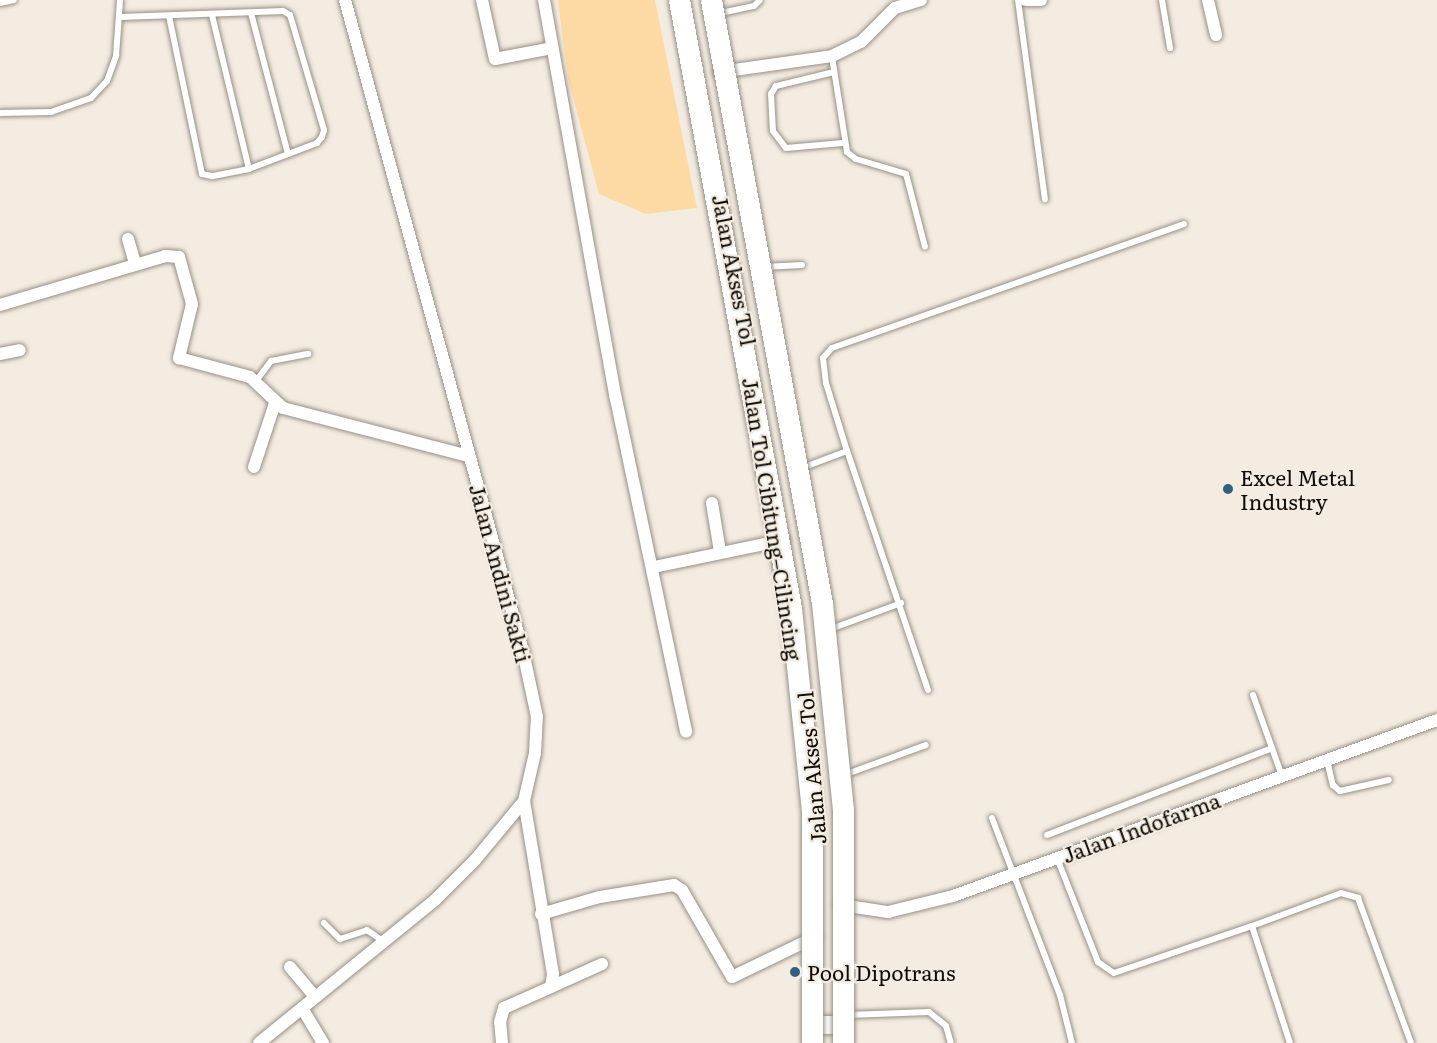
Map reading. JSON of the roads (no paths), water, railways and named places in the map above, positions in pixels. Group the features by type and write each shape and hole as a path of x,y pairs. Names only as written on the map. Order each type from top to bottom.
{"highway":[{"name":"Jalan Tol Cibitung–Cilincing","path":"679,0 791,608 812,811 829,1034"},
{"name":"Jalan Tol Cibitung–Cilincing","path":"710,5 822,603 843,809 829,1034"}],"main road":[{"name":"Jalan Akses Tol","path":"684,0 784,540 818,811 822,934 829,1034"},
{"name":"Jalan Akses Tol","path":"710,5 720,72 793,471 819,633 835,778 841,905 829,1034"}],"street":[{"name":"Jalan Andini Sakti","path":"259,1043 435,900 475,860 524,801 535,753 537,717 460,454 345,0"},
{"path":"483,0 495,59 552,48"},
{"path":"544,0 616,399 654,567 686,732"},
{"path":"720,72 831,56 861,42 894,8 921,0"},
{"path":"1026,0 1041,0"},
{"path":"1208,0 1216,34"},
{"path":"128,239 135,264"},
{"path":"0,305 165,255 179,257 183,262 192,304 179,358 256,381 275,403 356,429 460,454"},
{"path":"0,354 20,350"},
{"path":"254,467 275,403"},
{"path":"712,503 720,552"},
{"path":"654,567 784,540"},
{"name":"Jalan Indofarma","path":"841,905 888,912 903,909 1011,875 1437,720"},
{"path":"524,801 541,914 553,974 551,987"},
{"path":"541,914 600,897 674,885 682,890 732,977 822,934"},
{"path":"502,1043 500,1022 504,1008 602,964"},
{"path":"290,967 315,997"},
{"path":"302,1008 323,1043"}],"lane":[{"path":"0,3 14,0"},
{"path":"0,112 51,112 91,98 107,81 116,56 121,17 120,0"},
{"path":"710,5 736,12 759,0"},
{"path":"1018,0 1045,199"},
{"path":"1162,0 1170,48"},
{"path":"121,17 283,11 290,15 324,130 317,143 249,169 212,176 199,168 169,16"},
{"path":"251,13 288,154"},
{"path":"212,15 249,169"},
{"path":"831,56 843,143 856,159 906,174 925,247"},
{"path":"834,72 776,86 771,94 774,131 786,148 843,143"},
{"path":"928,690 901,603 847,451 822,366 832,348 1184,224"},
{"path":"756,267 802,265"},
{"path":"256,381 271,361 308,354"},
{"path":"793,471 847,451"},
{"path":"819,633 901,603"},
{"path":"1253,695 1282,776"},
{"path":"835,778 926,745"},
{"path":"1047,835 1272,748"},
{"path":"1327,760 1333,785 1340,791 1389,780"},
{"path":"992,818 1011,875 1060,995 1072,1043"},
{"path":"1057,858 1098,962 1114,974 1341,894 1358,898 1411,1043"},
{"path":"324,923 340,939 367,930 384,942"},
{"path":"1251,926 1290,1043"},
{"path":"829,1034 929,1011 946,1026 951,1043"}],"place":[{"name":"Excel Metal Industry","path":"1228,489"},
{"name":"Pool Dipotrans","path":"795,972"}]}
